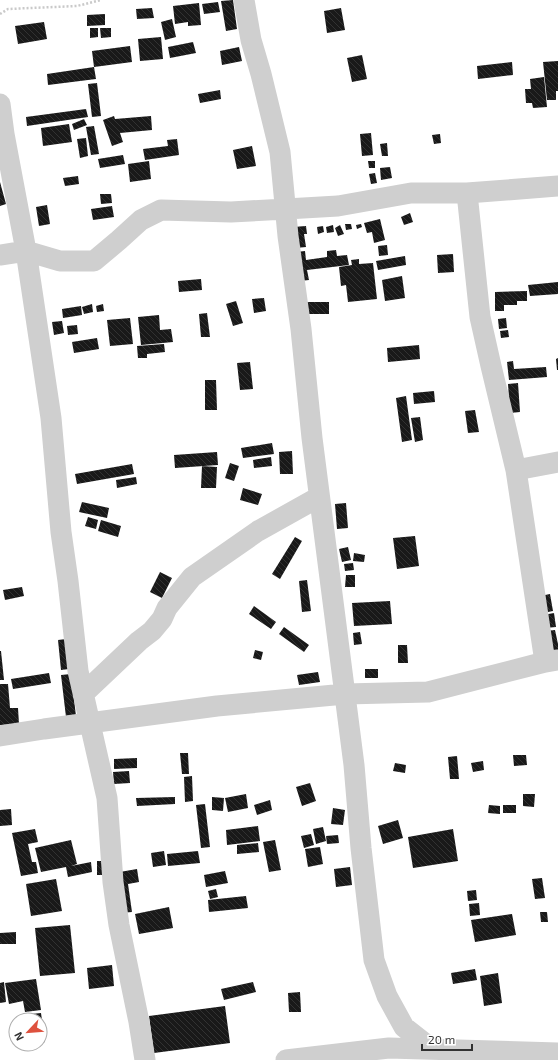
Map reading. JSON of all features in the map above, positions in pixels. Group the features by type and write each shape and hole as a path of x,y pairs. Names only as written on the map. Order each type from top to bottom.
{"street":[{"path":"244,0 251,40 280,152 288,236 301,329 319,496 354,765 360,848 374,960 387,996 404,1027 432,1049"},
{"path":"0,104 4,134 26,251 51,418 61,532 78,671 107,798 113,882 119,925 139,1022 144,1060"},
{"path":"0,255 26,251 60,261 94,261 141,220 162,210 231,212 338,206 411,192 467,193 558,186"},
{"path":"0,736 89,722 217,706 345,694 428,692 551,661 516,470 480,317 467,193"},
{"path":"516,470 558,462"},
{"path":"83,694 139,641 152,631 162,619 167,608 192,577 258,531 319,496"},
{"path":"286,1060 389,1048 558,1053"}],"path":[{"path":"0,14 8,9 77,6 101,0"}],"building":[{"path":"233,0 237,29 226,31 221,1"},
{"path":"218,2 220,12 204,14 202,4"},
{"path":"199,3 201,25 188,26 188,22 175,24 173,6"},
{"path":"152,8 154,18 137,19 136,9"},
{"path":"341,8 345,30 327,33 324,11"},
{"path":"105,14 105,25 87,26 87,15"},
{"path":"172,19 176,37 165,40 161,22"},
{"path":"44,22 47,39 18,44 15,26"},
{"path":"90,28 98,28 98,37 90,38"},
{"path":"100,28 111,28 111,37 101,38"},
{"path":"161,37 163,59 140,61 138,39"},
{"path":"193,42 196,53 170,58 168,47"},
{"path":"130,46 132,62 94,67 92,51"},
{"path":"239,47 242,61 222,65 220,51"},
{"path":"362,55 367,79 352,82 347,58"},
{"path":"558,61 558,91 556,91 556,100 547,100 543,62"},
{"path":"512,62 513,75 478,79 477,66"},
{"path":"94,67 96,79 48,85 47,74"},
{"path":"544,77 547,107 533,108 532,103 526,103 525,89 531,89 530,79"},
{"path":"97,83 101,116 92,117 88,84"},
{"path":"220,90 221,99 200,103 198,94"},
{"path":"86,109 88,117 27,126 26,117"},
{"path":"114,116 115,119 151,116 152,130 120,133 123,142 112,146 103,120"},
{"path":"84,119 87,125 74,130 72,124"},
{"path":"69,124 72,142 43,146 41,128"},
{"path":"94,126 99,154 91,155 86,127"},
{"path":"371,133 373,155 362,156 360,134"},
{"path":"440,134 441,143 434,144 432,135"},
{"path":"86,138 88,156 80,158 77,139"},
{"path":"177,139 179,155 145,160 143,149 168,146 167,140"},
{"path":"387,143 388,156 382,156 380,144"},
{"path":"252,146 256,166 237,169 233,150"},
{"path":"123,155 125,164 100,168 98,159"},
{"path":"149,161 151,179 130,182 128,164"},
{"path":"368,161 375,161 375,168 369,168"},
{"path":"390,167 392,178 381,180 380,168"},
{"path":"375,173 377,183 371,184 369,174"},
{"path":"78,176 79,184 65,186 63,178"},
{"path":"0,182 6,204 0,206"},
{"path":"100,194 111,194 112,203 101,204"},
{"path":"47,205 50,224 39,226 36,207"},
{"path":"112,206 114,217 93,220 91,209"},
{"path":"410,213 413,222 404,225 401,217"},
{"path":"380,219 385,240 374,243 372,232 367,233 364,223"},
{"path":"345,224 351,224 352,229 346,230"},
{"path":"361,224 362,227 357,229 356,225"},
{"path":"333,225 334,232 327,233 326,227"},
{"path":"340,225 344,234 338,236 335,228"},
{"path":"306,226 307,234 304,234 306,247 296,248 293,227"},
{"path":"323,226 324,232 318,234 317,227"},
{"path":"387,245 388,255 379,256 378,246"},
{"path":"336,250 337,256 347,255 349,265 307,270 309,280 300,281 296,252 305,251 306,260 327,257 327,251"},
{"path":"453,254 454,272 438,273 437,255"},
{"path":"405,256 406,265 378,270 376,261"},
{"path":"359,259 359,264 373,263 377,299 348,302 346,285 341,286 339,267 352,265 351,260"},
{"path":"402,276 405,298 385,301 382,280"},
{"path":"201,279 202,290 179,292 178,281"},
{"path":"558,282 558,294 530,296 528,285"},
{"path":"527,291 527,301 517,301 517,305 504,305 504,311 495,311 495,292"},
{"path":"264,298 266,311 254,313 252,299"},
{"path":"236,301 243,323 233,326 226,304"},
{"path":"307,302 329,302 329,314 308,314"},
{"path":"92,304 93,312 84,314 82,307"},
{"path":"103,304 104,311 97,312 96,306"},
{"path":"81,306 82,315 63,318 62,309"},
{"path":"207,313 210,337 201,337 199,314"},
{"path":"159,315 160,330 171,329 173,342 141,345 138,317"},
{"path":"130,318 133,344 110,346 107,320"},
{"path":"506,318 507,328 499,329 498,319"},
{"path":"62,321 64,333 54,335 52,322"},
{"path":"77,325 78,334 68,335 67,326"},
{"path":"508,330 509,337 501,338 500,331"},
{"path":"97,338 99,349 74,353 72,342"},
{"path":"164,344 165,352 147,354 147,358 138,358 137,346"},
{"path":"419,345 420,359 388,362 387,348"},
{"path":"558,358 558,370 557,370 556,359"},
{"path":"513,361 514,369 546,367 547,377 509,380 507,362"},
{"path":"250,362 253,389 240,390 237,363"},
{"path":"205,380 216,380 217,410 205,410"},
{"path":"518,383 520,412 510,413 508,384"},
{"path":"434,391 435,402 414,404 413,393"},
{"path":"406,396 412,440 402,442 396,398"},
{"path":"475,410 479,432 468,433 465,411"},
{"path":"420,417 423,440 415,442 411,418"},
{"path":"272,443 274,454 243,458 241,448"},
{"path":"292,451 293,474 280,474 279,452"},
{"path":"217,452 218,465 175,468 174,455"},
{"path":"271,457 272,466 254,468 253,460"},
{"path":"230,463 239,466 234,481 225,478"},
{"path":"132,464 134,474 77,484 75,474"},
{"path":"202,466 217,467 216,488 201,488"},
{"path":"136,477 137,484 117,488 116,480"},
{"path":"243,488 262,494 258,505 240,500"},
{"path":"82,502 109,508 107,518 79,512"},
{"path":"346,503 348,528 337,529 335,504"},
{"path":"88,517 98,520 96,529 85,526"},
{"path":"101,520 121,526 118,537 98,531"},
{"path":"415,536 419,566 397,569 393,538"},
{"path":"295,537 302,541 280,579 272,574"},
{"path":"348,547 351,560 342,562 339,549"},
{"path":"354,553 365,555 364,562 353,561"},
{"path":"353,563 354,570 345,571 344,564"},
{"path":"160,572 172,578 162,598 150,592"},
{"path":"346,575 355,575 355,587 345,587"},
{"path":"307,580 311,611 302,612 299,581"},
{"path":"22,587 24,596 5,600 3,590"},
{"path":"550,594 553,611 543,613 540,596"},
{"path":"390,601 392,624 354,626 352,603"},
{"path":"254,606 276,622 271,629 249,614"},
{"path":"554,613 556,627 545,628 543,615"},
{"path":"284,627 309,645 304,652 279,634"},
{"path":"555,630 558,653 550,655 545,631"},
{"path":"360,632 362,644 354,645 353,633"},
{"path":"66,639 69,669 61,670 58,640"},
{"path":"398,645 407,645 408,663 398,663"},
{"path":"255,650 263,652 261,660 253,658"},
{"path":"1,651 4,680 0,680"},
{"path":"365,669 378,669 378,678 365,678"},
{"path":"318,672 320,682 299,685 297,675"},
{"path":"49,673 51,683 13,689 11,679"},
{"path":"71,674 76,716 66,717 61,675"},
{"path":"0,684 8,684 10,708 18,708 19,724 0,725"},
{"path":"180,753 188,753 189,774 182,774"},
{"path":"513,755 526,755 527,765 514,766"},
{"path":"457,756 459,779 450,779 448,757"},
{"path":"137,758 137,768 114,769 114,759"},
{"path":"483,761 484,770 473,772 471,763"},
{"path":"395,763 406,765 405,773 393,771"},
{"path":"129,771 130,783 114,784 113,772"},
{"path":"192,776 193,801 185,802 184,777"},
{"path":"310,783 316,801 302,806 296,787"},
{"path":"246,794 248,808 228,812 225,798"},
{"path":"523,794 535,794 534,807 523,806"},
{"path":"175,797 175,804 137,806 136,798"},
{"path":"212,797 224,798 223,811 212,810"},
{"path":"270,800 272,810 257,815 254,805"},
{"path":"205,804 210,847 201,848 196,805"},
{"path":"489,805 500,806 500,814 488,813"},
{"path":"503,805 516,805 516,813 503,813"},
{"path":"333,808 345,810 343,825 331,824"},
{"path":"11,809 12,825 0,826 0,810"},
{"path":"398,820 403,838 383,844 378,826"},
{"path":"258,826 260,841 227,845 226,830"},
{"path":"323,827 326,841 316,844 313,829"},
{"path":"35,829 38,842 28,844 32,862 36,862 38,873 21,876 12,833"},
{"path":"453,829 458,861 413,868 408,837"},
{"path":"311,834 314,845 304,848 301,836"},
{"path":"338,835 339,843 327,844 326,836"},
{"path":"71,840 77,864 71,866 91,862 92,872 68,877 66,867 41,872 35,848"},
{"path":"275,840 281,870 269,872 263,842"},
{"path":"258,843 259,852 237,854 237,845"},
{"path":"320,847 323,864 308,867 305,849"},
{"path":"164,851 166,865 153,867 151,853"},
{"path":"198,851 200,863 168,866 167,854"},
{"path":"97,861 110,861 110,875 97,875"},
{"path":"350,867 352,885 336,887 334,869"},
{"path":"137,869 139,882 128,884 132,912 120,913 114,873"},
{"path":"225,871 228,883 206,887 204,875"},
{"path":"542,878 545,898 535,899 532,879"},
{"path":"56,879 62,911 31,916 26,884"},
{"path":"216,889 218,897 210,899 208,891"},
{"path":"476,890 477,900 468,901 467,891"},
{"path":"246,896 248,908 209,912 208,900"},
{"path":"479,903 480,915 470,916 469,904"},
{"path":"169,907 173,928 139,934 135,914"},
{"path":"540,912 547,912 548,922 541,922"},
{"path":"512,914 516,935 475,942 471,920"},
{"path":"70,925 75,973 40,976 35,928"},
{"path":"16,932 16,944 0,944 0,933"},
{"path":"112,965 114,986 89,989 87,968"},
{"path":"475,969 477,980 453,984 451,973"},
{"path":"498,973 502,1003 484,1006 480,976"},
{"path":"36,979 41,1010 25,1012 23,1001 9,1004 5,983"},
{"path":"4,982 6,1002 0,1003 0,983"},
{"path":"253,982 256,992 224,1000 221,989"},
{"path":"300,992 301,1012 289,1012 288,993"},
{"path":"225,1006 230,1043 154,1053 149,1016"}]}
